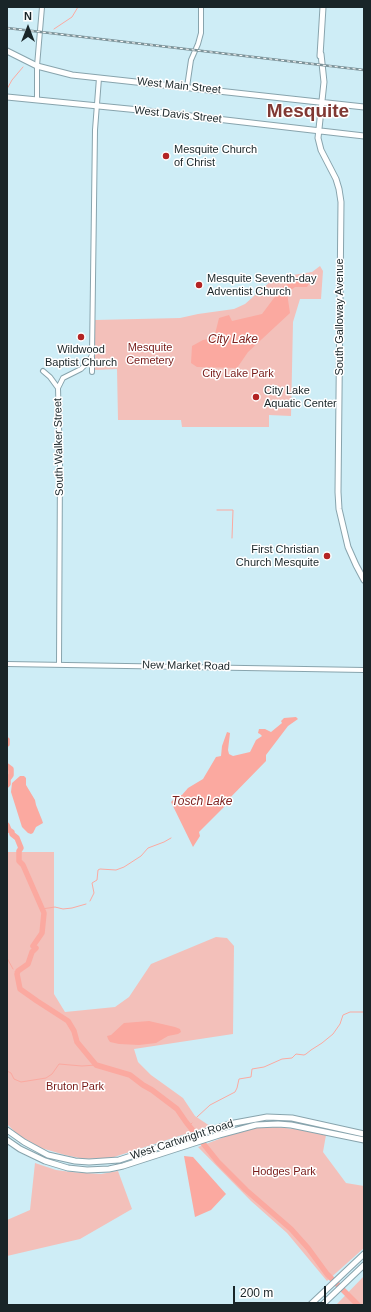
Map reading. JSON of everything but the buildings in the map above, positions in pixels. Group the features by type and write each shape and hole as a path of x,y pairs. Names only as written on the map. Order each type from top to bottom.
{"main road":[{"name":"South Galloway Avenue","path":"323,7 321,54 324,82 318,138 321,150 340,189 341,202 339,509 348,547 364,580"},
{"name":"West Main Street","path":"7,51 37,66 72,75 322,101 364,107"},
{"name":"West Davis Street","path":"7,97 364,136"},
{"name":"West Cartwright Road","path":"7,1130 32,1147 48,1155 75,1161 89,1162 119,1160 217,1128 267,1117 292,1118 364,1134"},
{"path":"291,1125 292,1118"},
{"name":"West Cartwright Road","path":"7,1140 28,1153 45,1161 60,1166 87,1170 109,1169 123,1166 153,1158 219,1135 256,1125 291,1125 364,1140"},
{"path":"354,1132 354,1138"},
{"path":"138,1154 151,1156 153,1158 155,1154 165,1146"},
{"path":"28,1153 32,1147"},
{"path":"310,1305 364,1254"},
{"path":"322,1305 364,1265"}],"street":[{"path":"37,100 37,66 42,7"},
{"path":"187,87 190,67 201,29 201,7"},
{"path":"92,372 95,130 99,78"},
{"name":"South Walker Street","path":"59,664 60,464 58,388 63,378 81,369 89,361 92,355"},
{"path":"43,370 58,388"},
{"name":"New Market Road","path":"7,664 364,670"}],"green space":[{"name":"City Lake Park","path":"320,266 323,271 321,299 300,299 293,322 291,416 269,415 269,427 182,427 181,420 118,420 117,369 95,370 95,320 180,318 234,309 245,304 271,281 280,277 312,272"},
{"name":"Bruton Park","path":"7,852 54,852 54,994 65,1012 115,1007 129,997 151,964 216,937 227,938 234,946 233,1034 134,1049 138,1062 151,1075 183,1098 195,1116 210,1126 111,1158 84,1159 41,1148 18,1135 7,1124"},
{"name":"Hodges Park","path":"277,1127 303,1130 326,1135 323,1152 346,1183 364,1186 364,1248 327,1281 287,1233 251,1201 198,1147 227,1136 256,1128"},
{"path":"35,1163 56,1170 71,1172 101,1174 118,1171 132,1209 80,1239 7,1256 7,1220 30,1210"},
{"path":"364,1276 364,1305 336,1305"}],"water":[{"name":"City Lake","path":"303,278 310,282 307,287 295,287 287,293 290,313 248,352 237,368 197,367 191,363 192,346 203,340 214,338 219,318 229,315 232,321 262,314 283,286"},
{"name":"Tosch Lake","path":"296,717 298,719 288,726 266,755 266,761 199,832 200,836 193,847 171,802 177,796 182,795 188,788 203,779 216,757 221,756 222,746 227,732 230,733 229,754 233,756 250,752 256,740 262,736 258,733 259,729 265,729 271,732 282,723 281,721 284,718"},
{"path":"20,776 24,776 26,778 26,785 35,800 43,823 36,827 31,834 22,827 11,792 12,783"},
{"path":"149,1021 175,1027 180,1029 181,1032 168,1036 156,1043 139,1045 119,1044 110,1042 108,1039 107,1036 111,1035 124,1023"},
{"path":"184,1156 193,1157 226,1194 211,1210 195,1217"}],"waterway":[{"path":"54,29 72,17 78,7"},
{"path":"7,89 12,80 23,67"},
{"path":"217,510 233,510 232,538"},
{"path":"7,766 11,769 11,775 8,779 7,785"},
{"path":"7,825 12,834 17,838 21,848 19,851 19,861 23,865 44,913 42,933 33,946 36,948 32,952 28,964 18,971 17,974 20,989 68,1021 74,1031 77,1042 96,1065 130,1075 177,1109 218,1162 246,1190 291,1229 308,1248 327,1274 358,1305"},
{"path":"90,901 94,893 92,883 97,880 98,870 116,870 124,867 141,856 148,848 171,838"},
{"path":"42,909 55,907 63,909 72,908 86,904"},
{"path":"7,958 13,969"},
{"path":"197,1117 210,1105 235,1092 239,1079 251,1077 252,1069 264,1067 282,1059 292,1058 296,1054 306,1054 333,1034 340,1024 343,1015 350,1012 364,1012"},
{"path":"7,1071 11,1073 14,1079 21,1082 46,1078 52,1074 59,1064 82,1066 96,1065"},
{"path":"189,1126 192,1123"}],"railway":[{"path":"7,28 364,70"}],"place":[{"name":"Mesquite Church of Christ","path":"166,156"},
{"name":"Mesquite Seventh-day Adventist Church","path":"199,285"},
{"name":"Wildwood Baptist Church","path":"81,337"},
{"name":"City Lake Aquatic Center","path":"256,397"},
{"name":"First Christian Church Mesquite","path":"327,556"}],"district":[{"name":"Mesquite","path":"308,112"}],"park label":[{"name":"Mesquite Cemetery","path":"150,354"}]}
